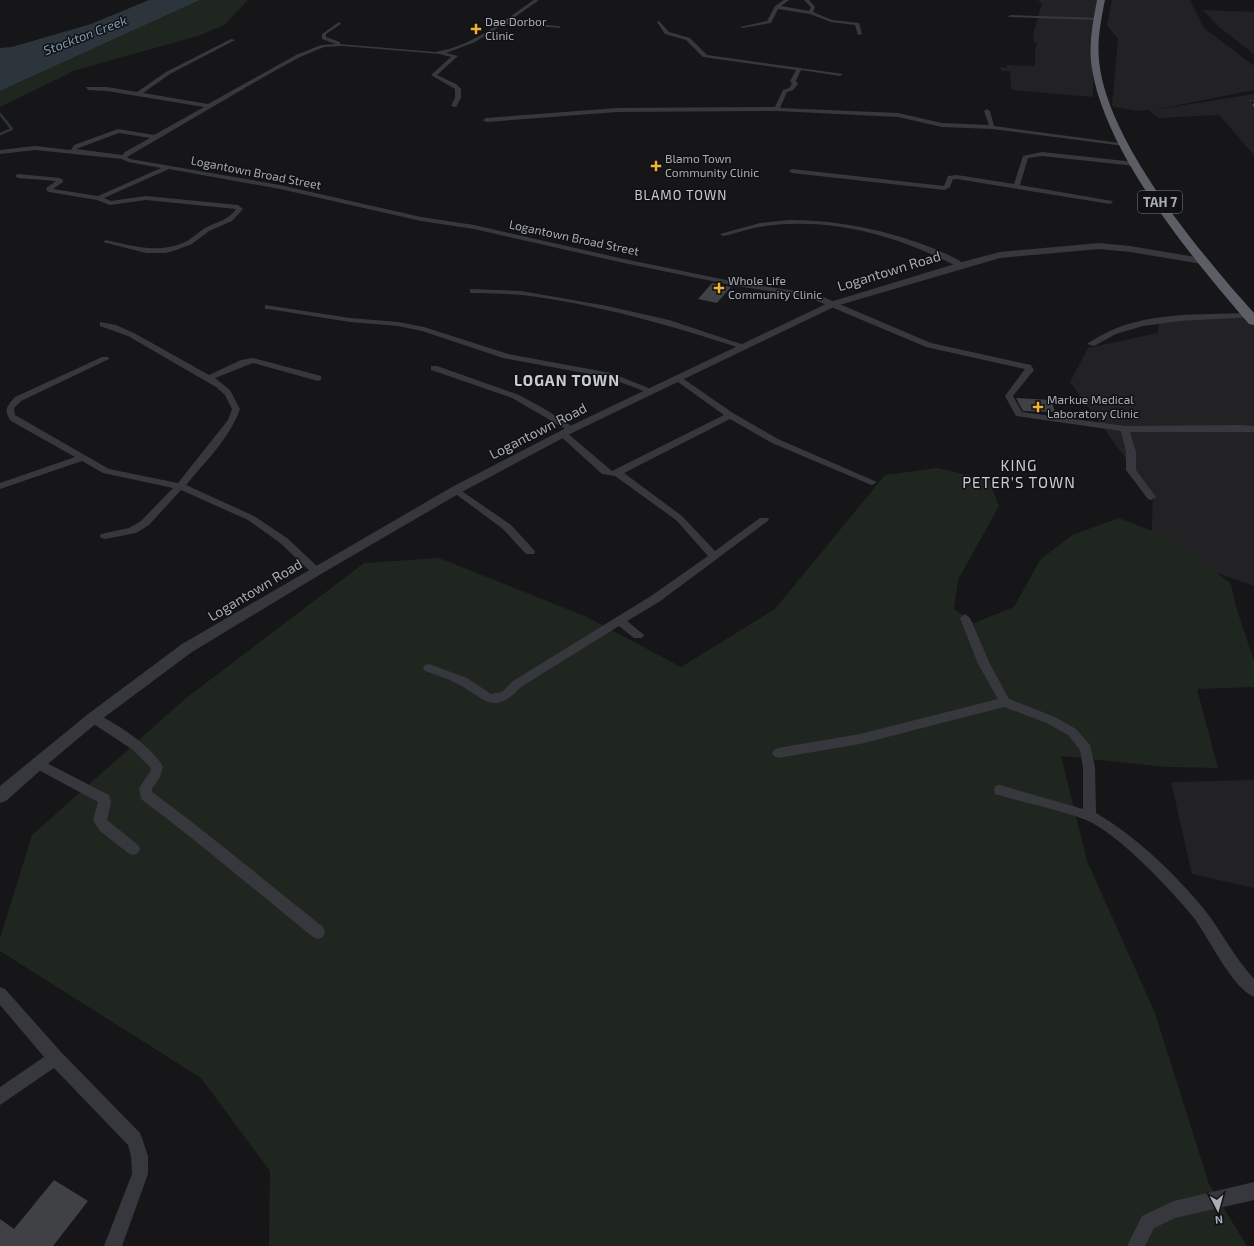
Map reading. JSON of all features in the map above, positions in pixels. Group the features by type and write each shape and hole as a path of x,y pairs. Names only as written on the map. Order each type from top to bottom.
{"highway":[{"name":"TAH 7","path":"1101,0 1095,54 1096,71 1109,113 1135,164 1178,229 1202,261 1251,318"}],"street":[{"path":"442,54 504,23 537,0"},
{"path":"742,27 769,22 777,7 787,0"},
{"path":"806,0 813,7 811,13"},
{"path":"777,7 811,13 831,21 857,24 860,34"},
{"path":"1010,16 1098,20"},
{"path":"339,22 324,34 324,38 343,45"},
{"path":"659,22 667,33 688,40 705,56 840,74"},
{"path":"504,23 559,27"},
{"path":"138,94 168,73 233,40"},
{"path":"124,157 127,153 154,137 298,56 323,46 343,45 456,56 434,75 453,84 459,91 460,96 454,106"},
{"path":"777,109 785,90 791,89 795,84 793,81 799,68"},
{"path":"88,88 107,89 209,106"},
{"path":"486,120 617,110 777,109 898,115 942,125 992,127 1124,144"},
{"path":"987,111 992,127"},
{"path":"75,151 73,149 76,146 118,131 154,137"},
{"name":"Logantown Broad Street","path":"0,152 35,148 124,157 128,160 280,187 421,219 474,227 736,284 803,294 833,304 929,345 1028,367 1030,370 1009,396 1013,406 1019,414 1125,429"},
{"path":"1016,188 1025,157 1033,155 1042,154 1135,164"},
{"path":"99,198 168,167"},
{"path":"792,171 942,188 947,187 950,177 956,177 1016,188 1110,202"},
{"path":"18,176 60,180 61,181 49,188 49,190 99,198 106,202 115,203 146,198 238,207 240,209 228,220 207,231 188,244 174,249 152,252 106,242"},
{"path":"723,234 764,224 788,222 847,227 882,233 904,239 946,256 961,265"},
{"name":"Logantown Road","path":"0,796 37,763 93,718 188,648 316,571 456,490 568,431 833,304 961,265 1000,255 1086,246 1130,249 1202,261"},
{"path":"473,291 521,294 633,314 743,346"},
{"path":"268,307 342,319 405,325 424,329 506,356 608,375 652,391"},
{"path":"1092,344 1114,332 1146,323 1196,318 1251,318"},
{"path":"103,324 116,327 131,334 170,358 209,378 225,390 236,409 227,428 180,486 145,523 132,531 105,536"},
{"path":"105,359 24,395 14,402 10,408 11,415 14,419 106,470 120,475 180,486 251,518 283,540 316,571"},
{"path":"209,378 244,362 253,360 318,378"},
{"path":"434,368 458,378 507,393 538,408 568,431 605,472 611,474 617,473 730,415"},
{"path":"678,378 730,415 774,441 872,482"},
{"path":"1151,497 1131,470 1131,452 1125,429 1254,429"},
{"path":"0,486 82,458"},
{"path":"617,473 679,518 714,556"},
{"path":"456,490 507,527 530,552"},
{"path":"430,668 463,681 488,698 499,699 506,695 517,684 620,622 764,520"},
{"path":"965,618 984,664 1005,702"},
{"path":"620,622 638,635"},
{"path":"778,752 860,739 1005,702 1062,726 1072,732 1086,748 1089,768 1090,816"},
{"path":"93,718 147,754 155,763 157,767 156,773 145,788 146,795 200,835 234,865 318,932"},
{"path":"37,763 104,799 105,805 100,819 102,826 133,849"},
{"path":"1000,790 1090,816 1103,823 1137,851 1199,914 1232,964 1254,990"},
{"path":"0,994 55,1058 134,1139 139,1149 141,1162 140,1174 113,1246"},
{"path":"0,1097 55,1058"},
{"path":"1136,1246 1148,1222 1174,1210 1254,1191"}],"shaded area":[{"path":"200,0 248,0 224,25 198,36 76,70 0,107 0,91"},
{"path":"1038,0 1097,0 1094,21 1093,97 1011,90 1010,71 1002,71 999,67 1007,68 1007,65 1035,66 1035,49 1037,44 1033,41 1034,31 1042,4"},
{"path":"1112,0 1190,0 1204,28 1254,66 1254,90 1153,110 1254,94 1254,155 1219,115 1159,118 1148,110 1137,111 1112,106 1118,39 1107,25"},
{"path":"1203,10 1254,12 1254,54 1219,27"},
{"path":"1246,315 1254,324 1254,586 1151,550 1153,496 1070,382 1088,348 1158,333 1159,323"},
{"path":"937,468 989,480 999,506 958,580 954,609 974,623 1014,607 1040,560 1072,535 1119,518 1173,539 1231,584 1236,607 1254,661 1254,687 1197,689 1218,768 1167,767 1061,756 1087,861 1155,1013 1209,1184 1247,1246 269,1246 270,1171 201,1078 0,951 0,938 32,835 185,699 364,563 439,558 587,617 681,667 775,609 885,475"},
{"path":"1254,780 1254,888 1192,874 1171,782"}],"water":[{"name":"Stockton Creek","path":"149,0 200,0 0,91 0,48 12,47 91,24"}],"building":[{"name":"Whole Life Community Clinic","path":"712,283 731,287 717,303 698,299"},
{"name":"Markue Medical Laboratory Clinic","path":"1016,398 1051,400 1055,412 1023,411"},
{"path":"54,1180 88,1201 53,1246 0,1246 0,1219 14,1229"}],"waterway":[{"path":"0,114 12,129 0,134"}],"railway":[{"path":"1251,101 1254,106"}],"place":[{"name":"Dae Dorbor Clinic","path":"476,29"},
{"name":"Blamo Town Community Clinic","path":"656,166"},
{"name":"Whole Life Community Clinic","path":"719,288"},
{"name":"Markue Medical Laboratory Clinic","path":"1038,407"}],"district":[{"name":"BLAMO TOWN","path":"681,195"},
{"name":"LOGAN TOWN","path":"567,381"},
{"name":"KING PETER'S TOWN","path":"1019,474"}]}
